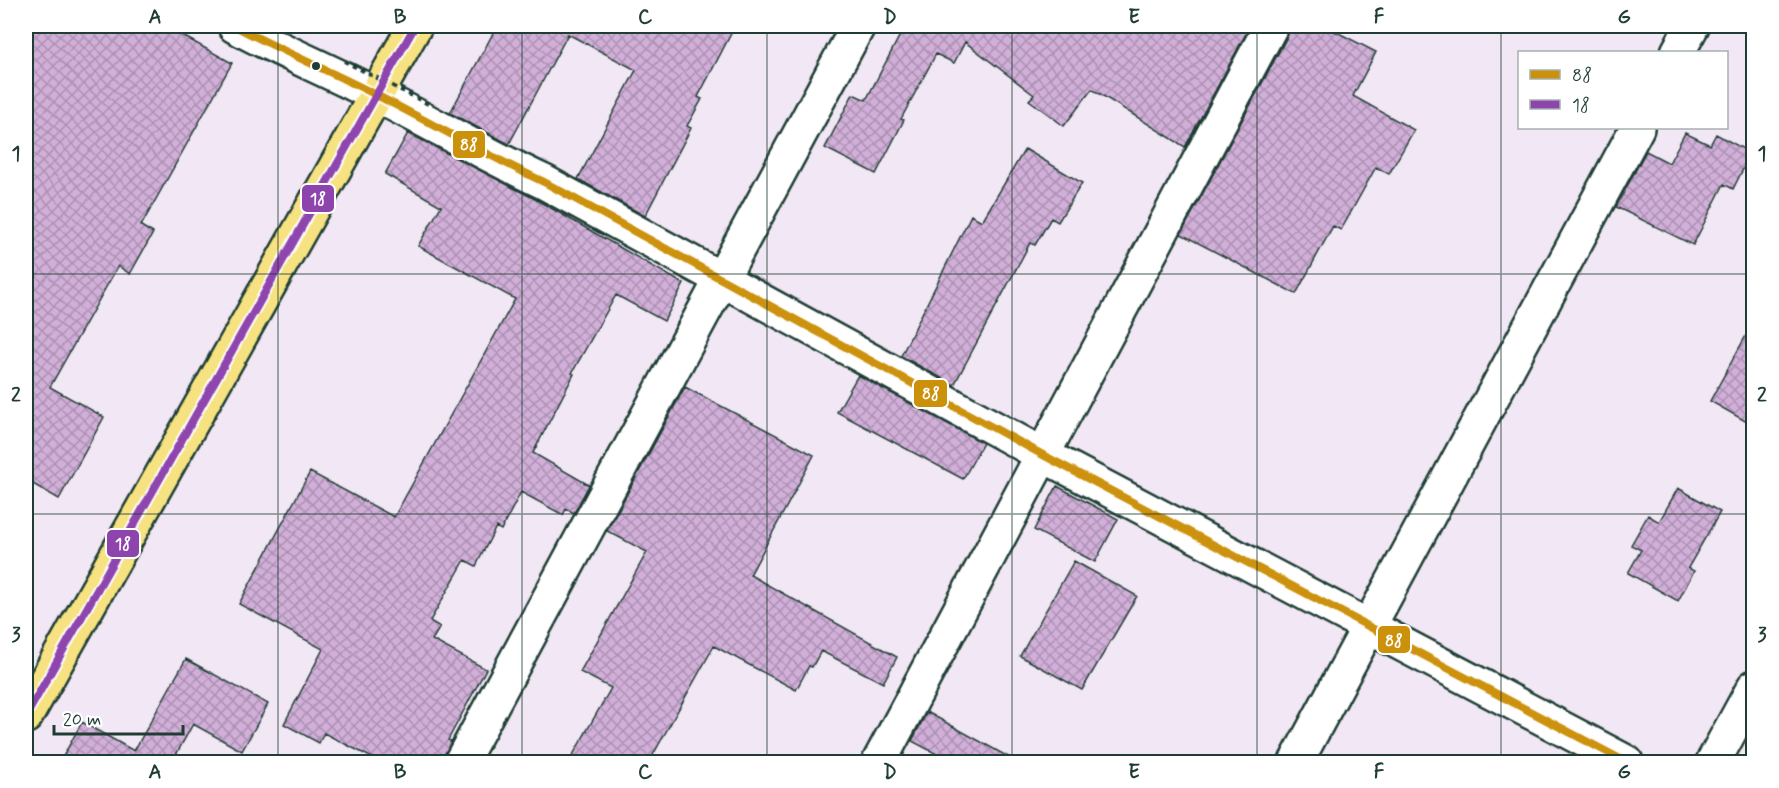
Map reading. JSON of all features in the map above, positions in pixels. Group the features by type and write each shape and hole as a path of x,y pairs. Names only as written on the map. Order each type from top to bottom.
{"main road":[{"path":"26,716 415,26"}],"street":[{"path":"235,26 299,59 376,94 492,158 574,198 703,268 722,281 1043,454 1626,762"},
{"path":"461,762 858,26"},
{"path":"879,762 1271,26"},
{"path":"1679,51 1692,26"},
{"path":"1296,762 1636,129"},
{"path":"1713,762 1754,687"}],"path":[{"path":"344,61 428,104"}],"building":[{"path":"26,26 165,26 232,63 141,226 153,233 130,274 118,266 50,387 104,417 59,499 26,480"},
{"path":"497,26 735,26 698,97 702,99 687,126 691,128 645,216 578,179 636,70 568,34 509,144 450,113"},
{"path":"880,26 1250,26 1185,147 1092,89 1064,126 1029,100 1034,95 965,42 954,63 936,54 901,119 904,120 876,174 825,148 853,94 866,100 900,35"},
{"path":"1290,26 1325,26 1376,52 1353,96 1414,130 1389,174 1376,167 1341,230 1333,226 1296,294 1181,234 1288,35"},
{"path":"408,133 535,199 684,284 664,321 616,295 572,373 574,374 533,453 589,485 574,513 566,509 563,515 521,492 501,530 496,527 476,566 465,560 430,621 440,627 432,640 486,669 448,740 451,741 442,762 380,762 324,733 319,743 284,724 323,649 239,604 310,472 394,517 515,299 418,246 441,206 385,174"},
{"path":"1685,133 1710,145 1716,134 1751,153 1733,189 1724,184 1693,245 1616,207 1646,151 1669,163"},
{"path":"1025,149 1082,183 1058,222 1051,218 1035,245 1030,243 954,385 901,356 971,215 982,221"},
{"path":"1754,321 1754,426 1710,401"},
{"path":"858,375 983,443 963,479 837,412"},
{"path":"685,387 814,455 750,575 897,657 883,683 821,651 812,667 809,666 796,690 714,646 649,762 569,762 611,688 580,672 647,552 607,531"},
{"path":"1057,486 1118,519 1095,562 1034,530"},
{"path":"1678,488 1720,512 1688,568 1694,571 1678,601 1628,573 1641,550 1631,545 1648,515 1659,522"},
{"path":"1074,561 1137,596 1082,690 1020,656"},
{"path":"186,659 268,704 242,751 193,724 172,762 60,762 82,722 134,751"},
{"path":"927,712 1012,759 1010,762 952,762 912,741"}],"transit line":[{"name":"88","path":"235,26 359,86 544,182 1043,455 1626,762"},
{"name":"18","path":"26,716 415,26"}]}
